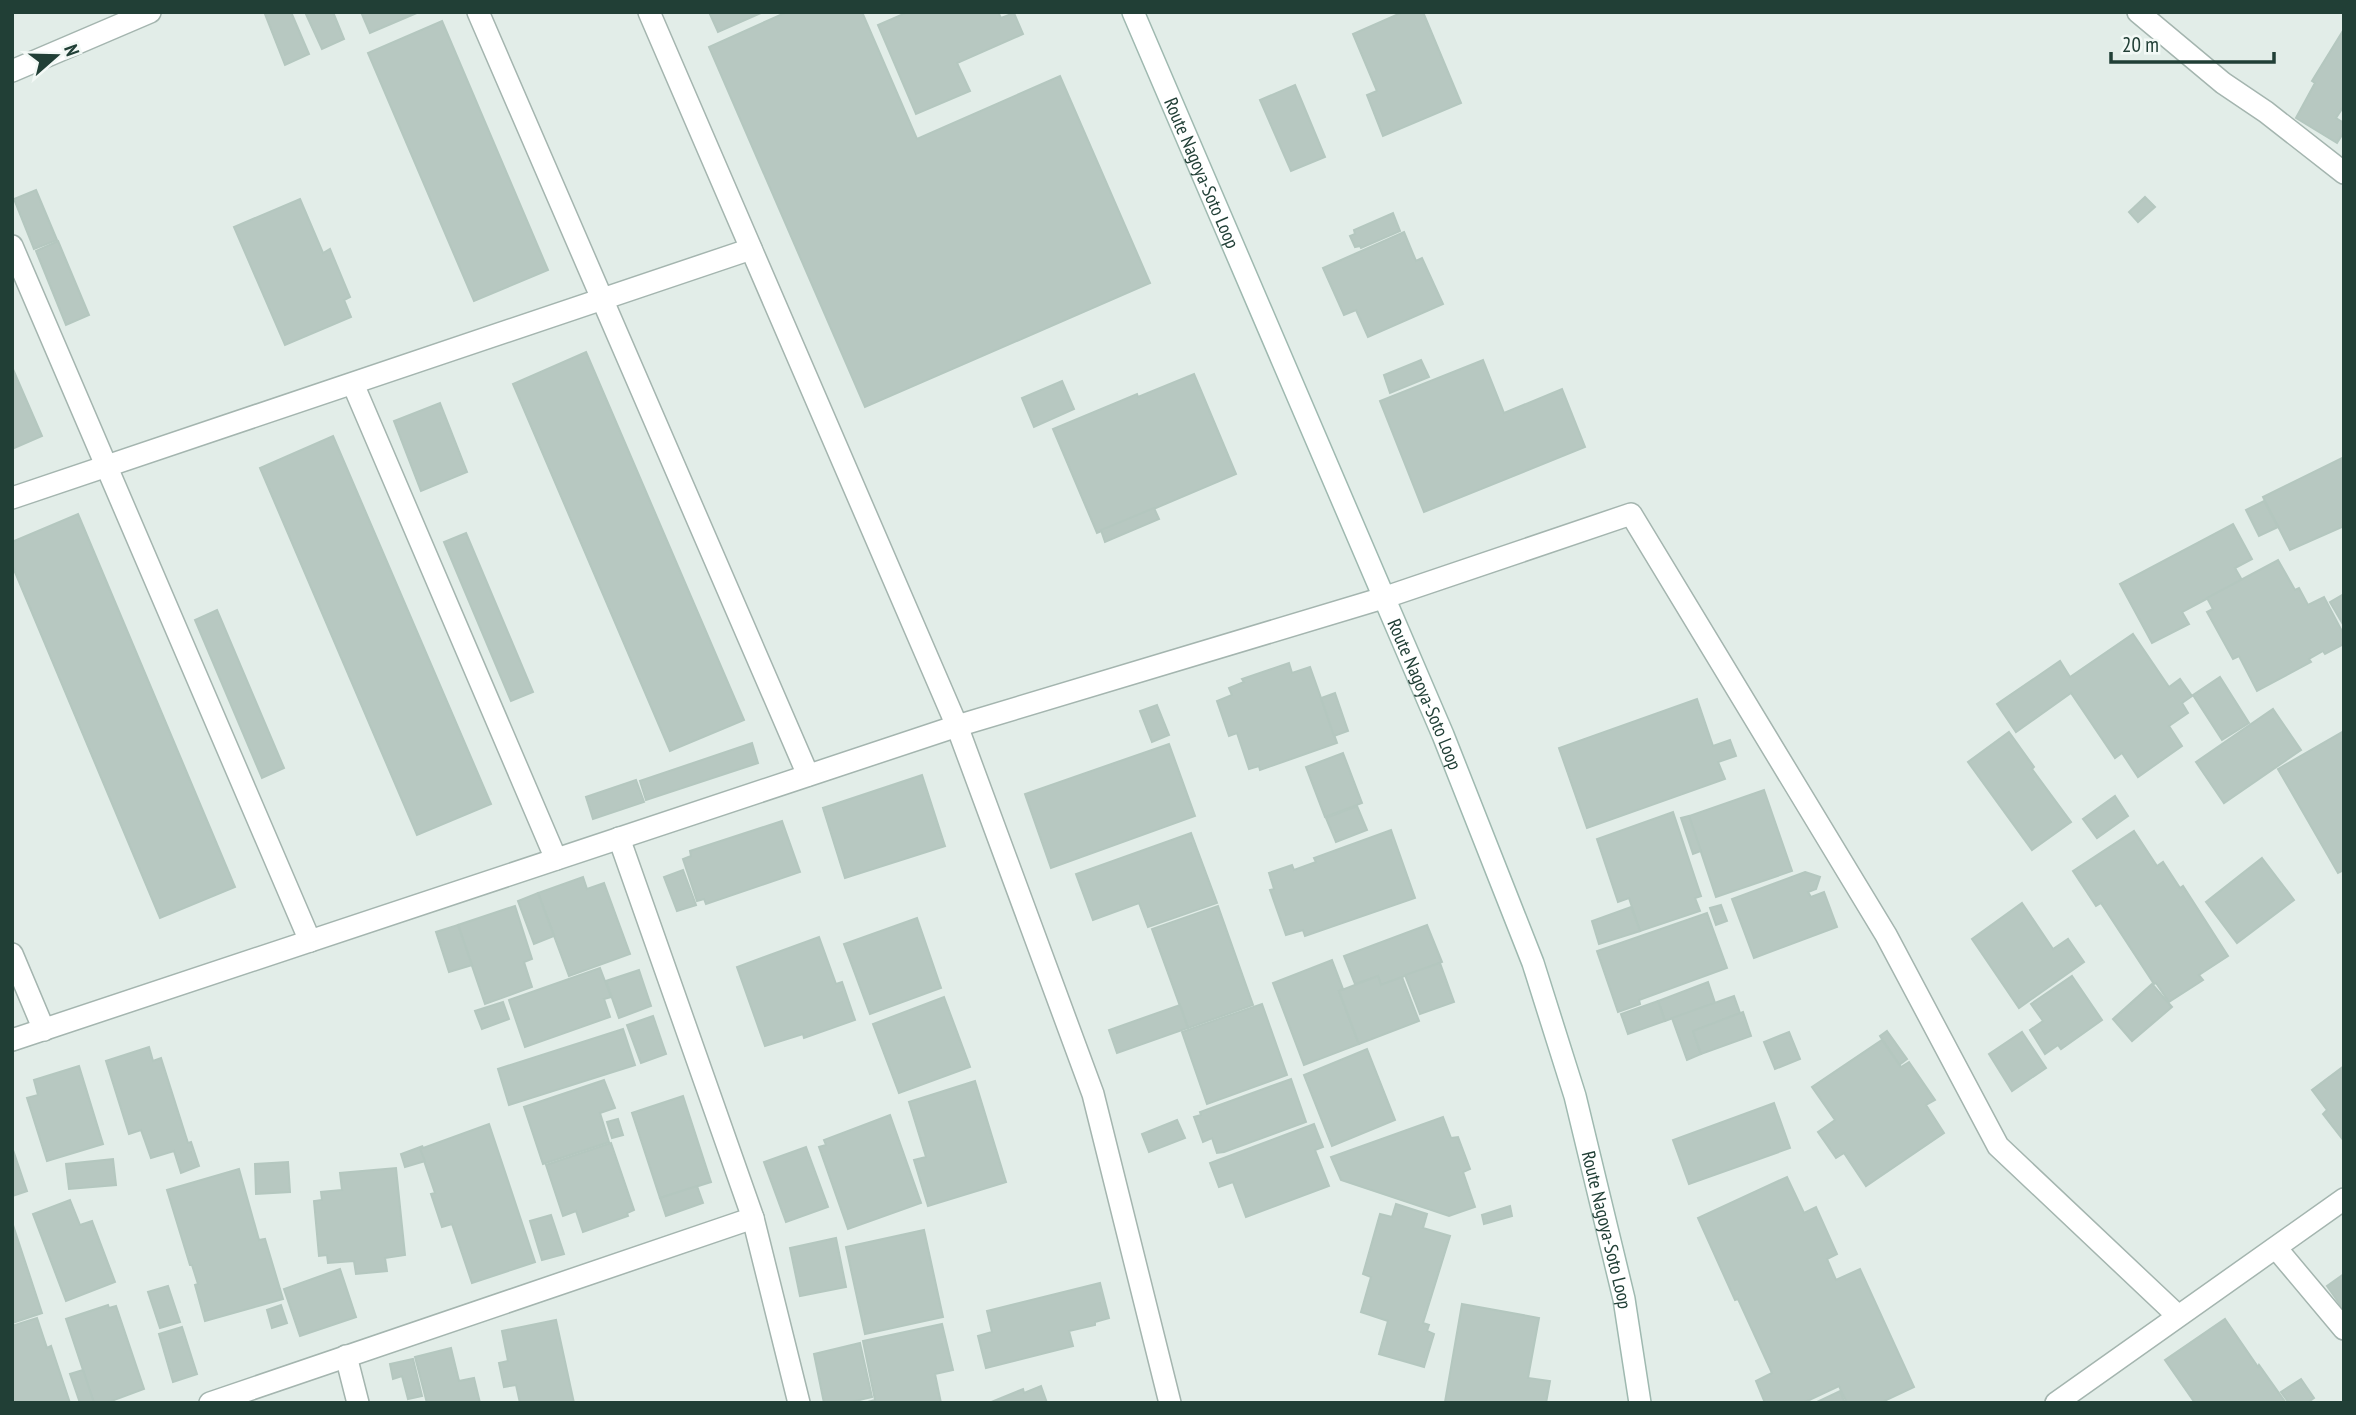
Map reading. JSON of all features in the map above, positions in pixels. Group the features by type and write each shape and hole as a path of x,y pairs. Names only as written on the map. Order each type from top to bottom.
{"street":[{"path":"12,71 150,12"},
{"path":"478,12 808,775"},
{"path":"649,12 957,726 1094,1094 1170,1403"},
{"name":"Route Nagoya-Soto Loop","path":"1133,12 1443,735 1533,963 1575,1097 1623,1299 1640,1403"},
{"path":"2138,12 2223,83 2266,112 2344,173"},
{"path":"12,246 310,941"},
{"path":"12,498 751,249"},
{"path":"353,384 556,859"},
{"path":"12,1040 957,726 1383,598 1631,514 1886,935 1998,1146 2177,1315"},
{"path":"619,838 753,1218 799,1403"},
{"path":"12,954 44,1030"},
{"path":"2056,1403 2344,1199"},
{"path":"210,1403 753,1218"},
{"path":"2276,1248 2344,1329"},
{"path":"346,1356 358,1403"}],"building":[{"path":"291,12 309,54 285,65 265,14"},
{"path":"305,12 333,12 344,39 322,49"},
{"path":"361,12 419,12 370,33"},
{"path":"709,12 763,12 718,32"},
{"path":"787,12 862,12 917,139 1060,76 1150,283 865,407 709,47"},
{"path":"908,12 998,12 1001,18 1014,13 1023,34 957,63 970,91 916,114 878,25"},
{"path":"1403,12 1423,12 1461,103 1383,136 1367,95 1377,91 1353,34"},
{"path":"442,21 548,270 474,301 368,53"},
{"path":"2344,29 2344,106 2336,118 2344,123 2344,132 2337,143 2296,118 2315,83 2312,81"},
{"path":"1295,85 1325,157 1291,171 1260,100"},
{"path":"36,190 57,240 34,249 14,199"},
{"path":"2145,197 2155,207 2138,222 2129,212"},
{"path":"300,199 323,253 330,249 350,297 344,300 351,317 285,345 234,227"},
{"path":"1393,213 1400,231 1361,248 1355,247 1350,236 1355,234 1354,230"},
{"path":"1404,232 1416,261 1422,258 1443,304 1368,337 1356,310 1344,315 1323,268"},
{"path":"58,241 89,315 66,325 36,251"},
{"path":"586,352 744,720 670,751 513,384"},
{"path":"1421,360 1429,377 1390,393 1384,375"},
{"path":"1483,360 1504,413 1562,389 1585,447 1424,512 1380,401"},
{"path":"12,367 42,436 12,449"},
{"path":"1194,374 1236,474 1097,533 1053,429"},
{"path":"1062,381 1074,409 1034,427 1022,398"},
{"path":"440,403 467,472 421,491 394,421"},
{"path":"333,436 491,804 417,835 260,468"},
{"path":"2344,457 2344,526 2290,550 2263,497"},
{"path":"2264,501 2278,527 2259,536 2246,510"},
{"path":"1154,508 1159,519 1105,542 1101,530"},
{"path":"78,514 235,887 160,918 12,565 12,542"},
{"path":"2233,524 2252,559 2235,568 2242,580 2182,612 2189,624 2152,643 2120,584"},
{"path":"466,533 533,692 511,701 444,542"},
{"path":"2278,560 2295,590 2299,588 2308,605 2324,597 2344,635 2344,644 2325,654 2323,651 2309,659 2311,662 2257,691 2239,656 2233,659 2207,612 2213,609 2207,598"},
{"path":"2344,594 2344,626 2330,602"},
{"path":"217,610 284,768 262,778 195,620"},
{"path":"2133,634 2169,687 2180,679 2192,696 2182,703 2188,713 2169,726 2182,746 2138,777 2122,753 2115,758 2071,693 2016,732 1997,704 2060,661 2070,677"},
{"path":"1289,663 1292,673 1310,667 1337,743 1260,770 1259,766 1249,769 1237,733 1229,736 1217,701 1232,695 1229,688 1244,682 1242,679"},
{"path":"2220,677 2249,723 2222,740 2193,695"},
{"path":"1335,693 1348,731 1334,736 1321,698"},
{"path":"1697,699 1713,746 1730,740 1736,756 1718,762 1725,779 1587,828 1559,748"},
{"path":"1157,705 1169,735 1152,742 1140,711"},
{"path":"2273,709 2301,750 2224,803 2196,762"},
{"path":"2344,731 2344,870 2338,873 2278,769"},
{"path":"2009,732 2071,822 2032,850 1968,762"},
{"path":"752,743 758,763 646,800 640,781"},
{"path":"1169,744 1195,816 1051,868 1025,794"},
{"path":"1343,753 1362,803 1325,817 1306,767"},
{"path":"922,775 945,846 845,878 823,808"},
{"path":"636,780 644,802 593,819 586,797"},
{"path":"1764,790 1792,871 1716,897 1689,816"},
{"path":"2115,796 2128,816 2097,838 2083,819"},
{"path":"1357,806 1367,830 1336,842 1326,818"},
{"path":"1673,812 1701,896 1695,898 1700,911 1640,931 1629,898 1618,902 1597,839"},
{"path":"1689,816 1701,851 1693,854 1681,818"},
{"path":"782,821 800,872 706,904 704,899 697,901 683,859 691,856 690,851"},
{"path":"1391,830 1415,898 1305,936 1303,930 1286,935 1270,890 1274,889 1269,873 1292,865 1294,870 1316,862 1314,858"},
{"path":"2134,831 2157,866 2163,862 2180,888 2183,886 2228,956 2199,975 2203,980 2169,1002 2156,983 2154,984 2101,903 2096,906 2073,871"},
{"path":"1191,833 1217,903 1148,927 1139,903 1093,920 1076,874"},
{"path":"2262,858 2294,900 2237,943 2206,902"},
{"path":"683,870 696,905 677,911 664,877"},
{"path":"1805,872 1820,877 1816,889 1808,892 1811,897 1824,892 1837,927 1754,958 1732,899"},
{"path":"583,877 587,889 604,883 630,954 569,976 538,893"},
{"path":"538,893 554,936 534,944 518,901"},
{"path":"2022,903 2053,949 2068,939 2084,962 2019,1008 1972,939"},
{"path":"1721,905 1727,921 1716,925 1710,908"},
{"path":"515,906 532,959 524,962 532,987 485,1004 458,925"},
{"path":"1218,906 1253,1005 1188,1028 1152,929"},
{"path":"1631,907 1640,931 1599,944 1592,921"},
{"path":"1707,913 1727,968 1639,1000 1640,1004 1618,1012 1597,951"},
{"path":"917,918 941,988 870,1014 844,944"},
{"path":"458,925 472,965 449,972 436,932"},
{"path":"1427,925 1442,962 1381,985 1378,976 1355,984 1344,956"},
{"path":"819,937 836,984 842,982 855,1020 804,1038 803,1034 765,1046 737,967"},
{"path":"1332,960 1343,989 1339,991 1359,1044 1304,1065 1273,983"},
{"path":"1440,963 1454,1002 1420,1014 1405,975"},
{"path":"600,968 611,997 604,999 610,1017 525,1047 509,1000"},
{"path":"639,970 651,1006 619,1018 606,981"},
{"path":"1378,976 1381,985 1402,977 1419,1021 1359,1044 1339,991"},
{"path":"2072,976 2102,1020 2061,1049 2058,1045 2045,1054 2030,1030 2043,1021 2031,1004"},
{"path":"1708,982 1715,1003 1665,1021 1658,1001"},
{"path":"2152,984 2172,1007 2132,1041 2113,1019"},
{"path":"1734,996 1740,1013 1693,1031 1701,1054 1687,1060 1672,1018"},
{"path":"944,997 970,1067 899,1093 873,1024"},
{"path":"1658,1001 1665,1021 1628,1034 1621,1014"},
{"path":"503,1002 509,1019 482,1029 475,1011"},
{"path":"1262,1004 1287,1075 1207,1104 1182,1032"},
{"path":"1180,1005 1188,1028 1117,1053 1109,1030"},
{"path":"1743,1012 1751,1036 1701,1054 1693,1031"},
{"path":"653,1016 666,1054 641,1063 627,1025"},
{"path":"623,1029 635,1065 509,1105 498,1069"},
{"path":"1887,1031 1907,1059 1899,1065 1880,1036"},
{"path":"1789,1032 1800,1059 1775,1069 1764,1042"},
{"path":"2022,1032 2046,1068 2012,1091 1989,1054"},
{"path":"1882,1040 1901,1067 1909,1062 1935,1100 1926,1105 1944,1133 1866,1186 1844,1153 1836,1158 1818,1132 1835,1120 1812,1087"},
{"path":"149,1047 153,1061 161,1058 188,1143 191,1142 199,1166 181,1173 174,1151 151,1158 141,1130 129,1134 106,1061"},
{"path":"1367,1049 1395,1120 1332,1146 1304,1075"},
{"path":"79,1066 103,1144 47,1161 27,1098 38,1095 34,1080"},
{"path":"2344,1066 2344,1141 2323,1114 2327,1110 2312,1090"},
{"path":"1291,1079 1306,1122 1224,1152 1217,1153 1212,1138 1203,1142 1194,1117 1201,1115 1200,1112"},
{"path":"604,1080 615,1108 600,1113 609,1142 543,1164 524,1107"},
{"path":"975,1081 1006,1182 928,1206 914,1160 926,1157 909,1102"},
{"path":"683,1096 711,1182 660,1198 632,1113"},
{"path":"1774,1103 1790,1148 1689,1184 1673,1140"},
{"path":"890,1115 921,1203 848,1229 819,1147 826,1145 824,1140"},
{"path":"1443,1117 1451,1138 1458,1137 1470,1169 1463,1172 1475,1207 1449,1216 1341,1180 1331,1157"},
{"path":"618,1119 623,1135 612,1138 607,1122"},
{"path":"1177,1120 1185,1138 1149,1152 1142,1134"},
{"path":"489,1124 535,1262 472,1283 452,1224 442,1227 431,1194 435,1193 420,1149"},
{"path":"1314,1124 1323,1147 1315,1150 1329,1186 1246,1217 1233,1182 1219,1187 1210,1163"},
{"path":"611,1143 634,1210 627,1213 628,1216 583,1232 576,1211 563,1216 546,1165"},
{"path":"423,1146 420,1149 425,1161 405,1167 401,1154"},
{"path":"12,1147 27,1191 12,1196"},
{"path":"806,1147 828,1207 786,1222 764,1162"},
{"path":"113,1159 116,1185 69,1189 66,1164"},
{"path":"288,1162 290,1192 256,1194 255,1164"},
{"path":"396,1168 405,1255 385,1258 387,1271 356,1274 354,1261 328,1263 327,1255 319,1256 314,1201 322,1200 321,1192 342,1190 340,1173"},
{"path":"239,1169 259,1240 265,1239 283,1299 205,1321 195,1285 198,1284 167,1190"},
{"path":"1787,1177 1804,1213 1816,1207 1837,1254 1827,1259 1836,1280 1860,1269 1914,1387 1880,1403 1847,1403 1839,1386 1803,1403 1765,1403 1756,1381 1772,1373 1698,1218"},
{"path":"697,1186 703,1203 666,1216 660,1198"},
{"path":"70,1200 80,1225 92,1221 115,1282 66,1301 33,1214"},
{"path":"1396,1204 1427,1214 1423,1228 1450,1236 1423,1323 1429,1325 1427,1331 1434,1334 1424,1367 1379,1354 1388,1321 1361,1312 1371,1277 1363,1274 1380,1214 1392,1217"},
{"path":"1510,1206 1512,1216 1484,1224 1482,1215"},
{"path":"551,1215 564,1254 542,1260 530,1221"},
{"path":"12,1222 42,1313 12,1323"},
{"path":"924,1230 943,1317 865,1334 846,1247"},
{"path":"836,1238 846,1287 800,1296 790,1248"},
{"path":"340,1269 356,1317 300,1336 284,1289"},
{"path":"2344,1274 2344,1310 2327,1286"},
{"path":"1100,1283 1109,1318 1095,1322 1095,1325 1069,1331 1073,1346 986,1368 978,1336 992,1332 987,1311"},
{"path":"168,1286 180,1322 160,1328 148,1292"},
{"path":"1462,1304 1539,1318 1528,1378 1550,1381 1546,1403 1445,1402"},
{"path":"108,1305 109,1308 116,1306 144,1389 106,1403 94,1403 66,1319"},
{"path":"281,1305 287,1323 272,1328 267,1310"},
{"path":"37,1318 47,1348 51,1346 70,1403 12,1403 12,1326"},
{"path":"2225,1319 2286,1403 2195,1403 2165,1360"},
{"path":"556,1320 574,1403 520,1403 516,1385 504,1387 499,1363 508,1361 502,1331"},
{"path":"942,1324 953,1370 935,1374 941,1403 864,1403 875,1400 863,1341"},
{"path":"182,1327 197,1374 173,1382 159,1334"},
{"path":"860,1343 872,1397 847,1403 824,1403 814,1354"},
{"path":"451,1348 459,1381 474,1378 480,1403 427,1403 415,1357"},
{"path":"413,1359 422,1396 408,1399 402,1376 393,1379 390,1364"},
{"path":"83,1370 94,1403 80,1403 70,1374"},
{"path":"2301,1379 2314,1398 2307,1403 2289,1403 2281,1392"},
{"path":"1041,1386 1047,1403 989,1403 1023,1389 1024,1393"},
{"path":"1840,1391 1845,1403 1815,1403"}]}
